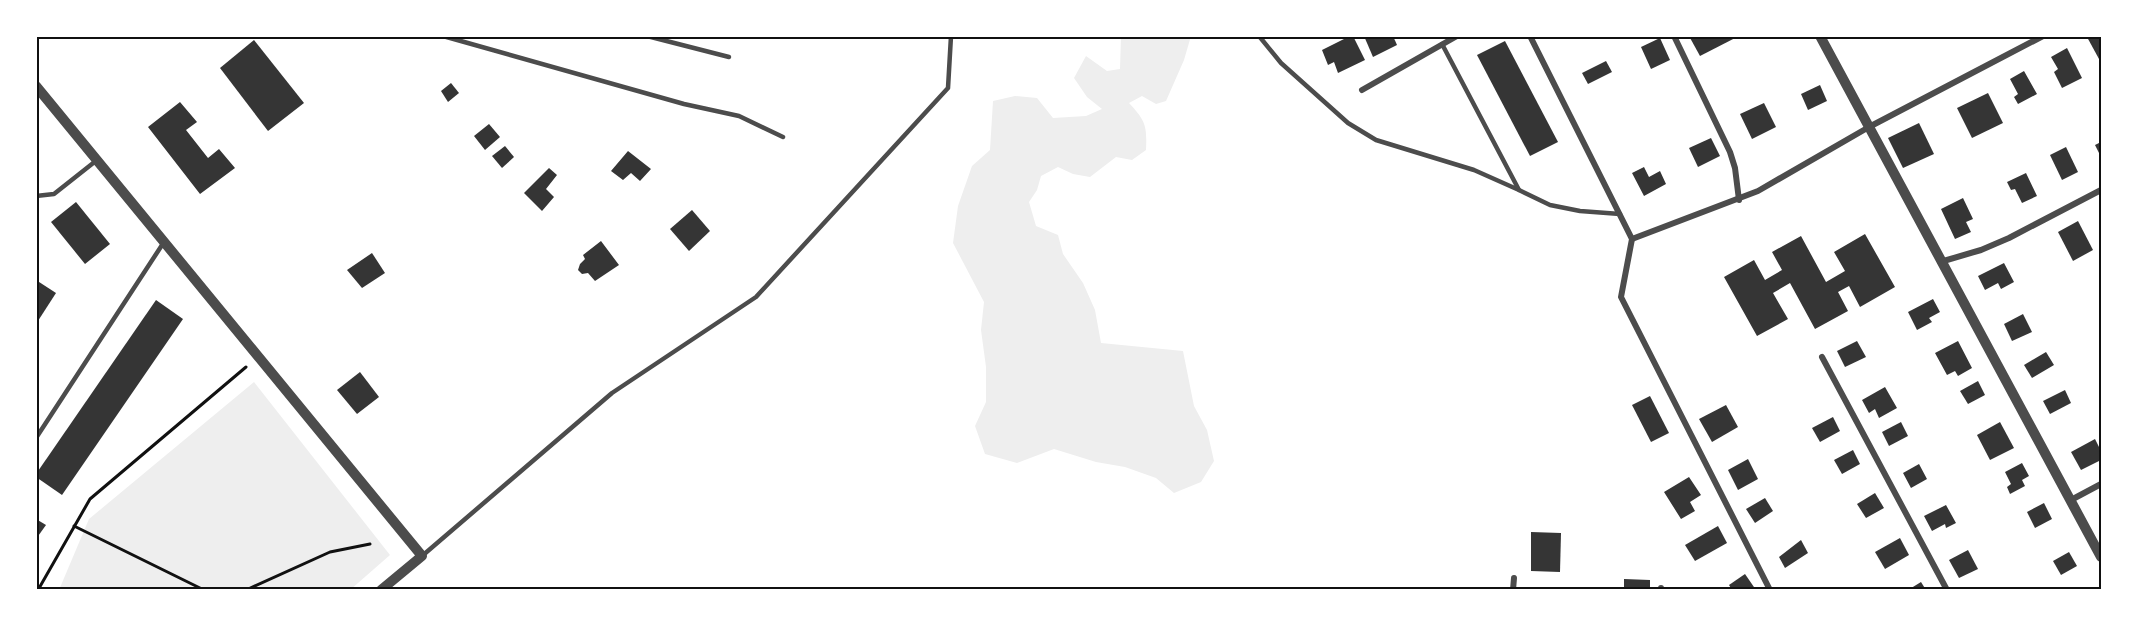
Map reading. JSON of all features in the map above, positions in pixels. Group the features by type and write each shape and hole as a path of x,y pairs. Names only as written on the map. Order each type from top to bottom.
{"street":[{"path":"1362,90 1457,36"},
{"path":"1530,36 1632,239 1621,297 1770,590"},
{"path":"1674,36 1730,152 1735,168 1739,200"},
{"path":"1820,36 2101,557"},
{"path":"1632,239 1739,200 1773,184 1869,127 2043,36"},
{"path":"36,86 422,556 381,590"},
{"path":"1940,262 1981,250 2009,238 2101,190"},
{"path":"1822,357 1947,590"},
{"path":"2071,500 2101,484"},
{"path":"1513,590 1514,578"}],"lane":[{"path":"443,36 684,104 739,116 783,137"},
{"path":"647,36 729,57"},
{"path":"422,556 612,393 756,297 948,88 951,36"},
{"path":"1259,36 1281,63 1348,123 1376,140 1474,170 1550,205 1580,212 1621,214"},
{"path":"1442,44 1519,190"},
{"path":"36,196 54,194 97,160"},
{"path":"36,438 164,242"}],"path":[{"path":"38,590 90,499 246,367"},
{"path":"74,526 204,590"},
{"path":"246,590 330,552 370,544"}],"shaded area":[{"path":"1121,36 1191,36 1184,60 1166,101 1156,104 1142,96 1129,103 1144,124 1146,150 1132,160 1116,157 1090,177 1073,174 1058,167 1041,176 1037,190 1029,202 1036,226 1058,235 1063,254 1083,283 1095,310 1101,343 1183,351 1194,406 1207,430 1214,461 1201,482 1174,493 1156,478 1125,467 1096,462 1054,449 1017,463 985,454 975,426 986,402 986,367 981,330 984,302 953,243 958,206 972,166 990,150 993,101 1015,96 1037,98 1053,118 1086,116 1102,109 1087,97 1074,78 1086,56 1107,71 1120,69"},
{"path":"254,382 390,555 350,590 59,590 89,519"}],"building":[{"path":"1353,36 1365,60 1338,73 1334,62 1328,65 1322,50"},
{"path":"1364,36 1393,36 1397,45 1373,57"},
{"path":"1689,36 1739,36 1700,56"},
{"path":"2101,36 2101,58 2099,59 2087,37"},
{"path":"1660,38 1670,60 1651,69 1641,47"},
{"path":"254,40 304,103 268,131 220,68"},
{"path":"1505,41 1558,142 1530,156 1477,55"},
{"path":"2067,48 2082,78 2062,88 2054,72 2058,69 2051,57"},
{"path":"1606,61 1612,72 1588,84 1582,73"},
{"path":"2024,71 2037,94 2018,104 2014,97 2018,94 2010,79"},
{"path":"451,83 459,93 448,102 441,91"},
{"path":"1820,85 1827,101 1808,110 1801,94"},
{"path":"1988,93 2003,123 1972,138 1957,108"},
{"path":"180,102 197,122 186,130 208,158 219,149 235,168 200,194 148,127"},
{"path":"1764,103 1776,127 1752,139 1740,114"},
{"path":"1919,123 1934,154 1903,168 1888,138"},
{"path":"489,124 500,137 485,150 474,136"},
{"path":"1711,138 1720,156 1698,167 1689,148"},
{"path":"2101,142 2101,157 2095,145"},
{"path":"505,146 514,157 502,168 492,156"},
{"path":"2066,147 2078,172 2062,180 2050,155"},
{"path":"628,151 651,169 640,181 631,173 623,180 611,171"},
{"path":"1644,167 1649,177 1660,171 1666,184 1644,196 1632,173"},
{"path":"549,168 557,175 546,189 554,197 542,211 524,193"},
{"path":"2026,173 2037,196 2022,203 2015,189 2011,190 2007,182"},
{"path":"1963,198 1973,219 1966,222 1971,232 1955,239 1941,209"},
{"path":"76,202 110,244 85,264 51,222"},
{"path":"692,210 710,231 689,251 670,229"},
{"path":"2078,221 2093,250 2073,261 2058,232"},
{"path":"1865,234 1895,287 1860,307 1849,286 1838,292 1848,311 1815,329 1790,283 1773,293 1788,319 1757,336 1724,277 1754,260 1765,280 1782,270 1772,252 1801,236 1826,282 1845,271 1834,252"},
{"path":"601,241 619,265 595,281 588,273 582,274 578,270 585,259 583,255"},
{"path":"372,253 385,273 362,288 347,270"},
{"path":"2004,263 2014,282 2001,289 1998,283 1985,290 1978,276"},
{"path":"36,280 56,293 36,324"},
{"path":"1933,299 1940,312 1929,318 1932,322 1917,330 1908,312"},
{"path":"156,300 183,319 62,495 36,477 36,474"},
{"path":"2023,314 2032,332 2012,341 2004,324"},
{"path":"1857,341 1866,357 1845,367 1837,351"},
{"path":"1958,341 1972,368 1958,376 1955,371 1947,375 1935,353"},
{"path":"2046,352 2054,365 2032,378 2024,365"},
{"path":"360,372 379,397 357,414 337,390"},
{"path":"1978,381 1985,395 1968,404 1960,391"},
{"path":"1885,387 1897,408 1879,418 1875,409 1869,413 1862,400"},
{"path":"2065,390 2071,403 2050,414 2043,401"},
{"path":"1650,396 1669,433 1651,442 1632,405"},
{"path":"1726,405 1738,427 1712,442 1699,419"},
{"path":"1833,417 1840,431 1820,442 1812,428"},
{"path":"1901,422 1908,436 1889,446 1882,432"},
{"path":"2000,422 2014,448 1990,460 1977,435"},
{"path":"2095,439 2101,451 2101,460 2081,470 2071,452"},
{"path":"1853,450 1860,464 1842,474 1834,460"},
{"path":"1748,459 1758,479 1738,490 1728,470"},
{"path":"2022,463 2029,476 2022,480 2025,486 2010,494 2007,487 2011,484 2005,472"},
{"path":"1919,464 1927,479 1911,488 1903,473"},
{"path":"1689,477 1701,495 1690,502 1695,511 1681,519 1664,492"},
{"path":"1875,493 1884,508 1866,518 1857,504"},
{"path":"1765,498 1773,511 1755,523 1746,509"},
{"path":"2044,503 2052,519 2035,528 2027,512"},
{"path":"1946,505 1956,523 1946,528 1945,524 1932,531 1924,516"},
{"path":"36,519 46,525 36,539"},
{"path":"1718,526 1727,543 1695,561 1685,545"},
{"path":"1531,532 1561,533 1560,572 1531,571"},
{"path":"1900,538 1909,555 1885,569 1875,552"},
{"path":"1801,540 1808,553 1785,568 1779,557"},
{"path":"1968,550 1978,569 1959,578 1949,560"},
{"path":"2069,552 2077,566 2061,575 2053,561"},
{"path":"1745,574 1756,590 1732,590 1729,585"},
{"path":"1624,579 1650,580 1650,590 1624,590"},
{"path":"1921,582 1926,590 1908,590"}]}
